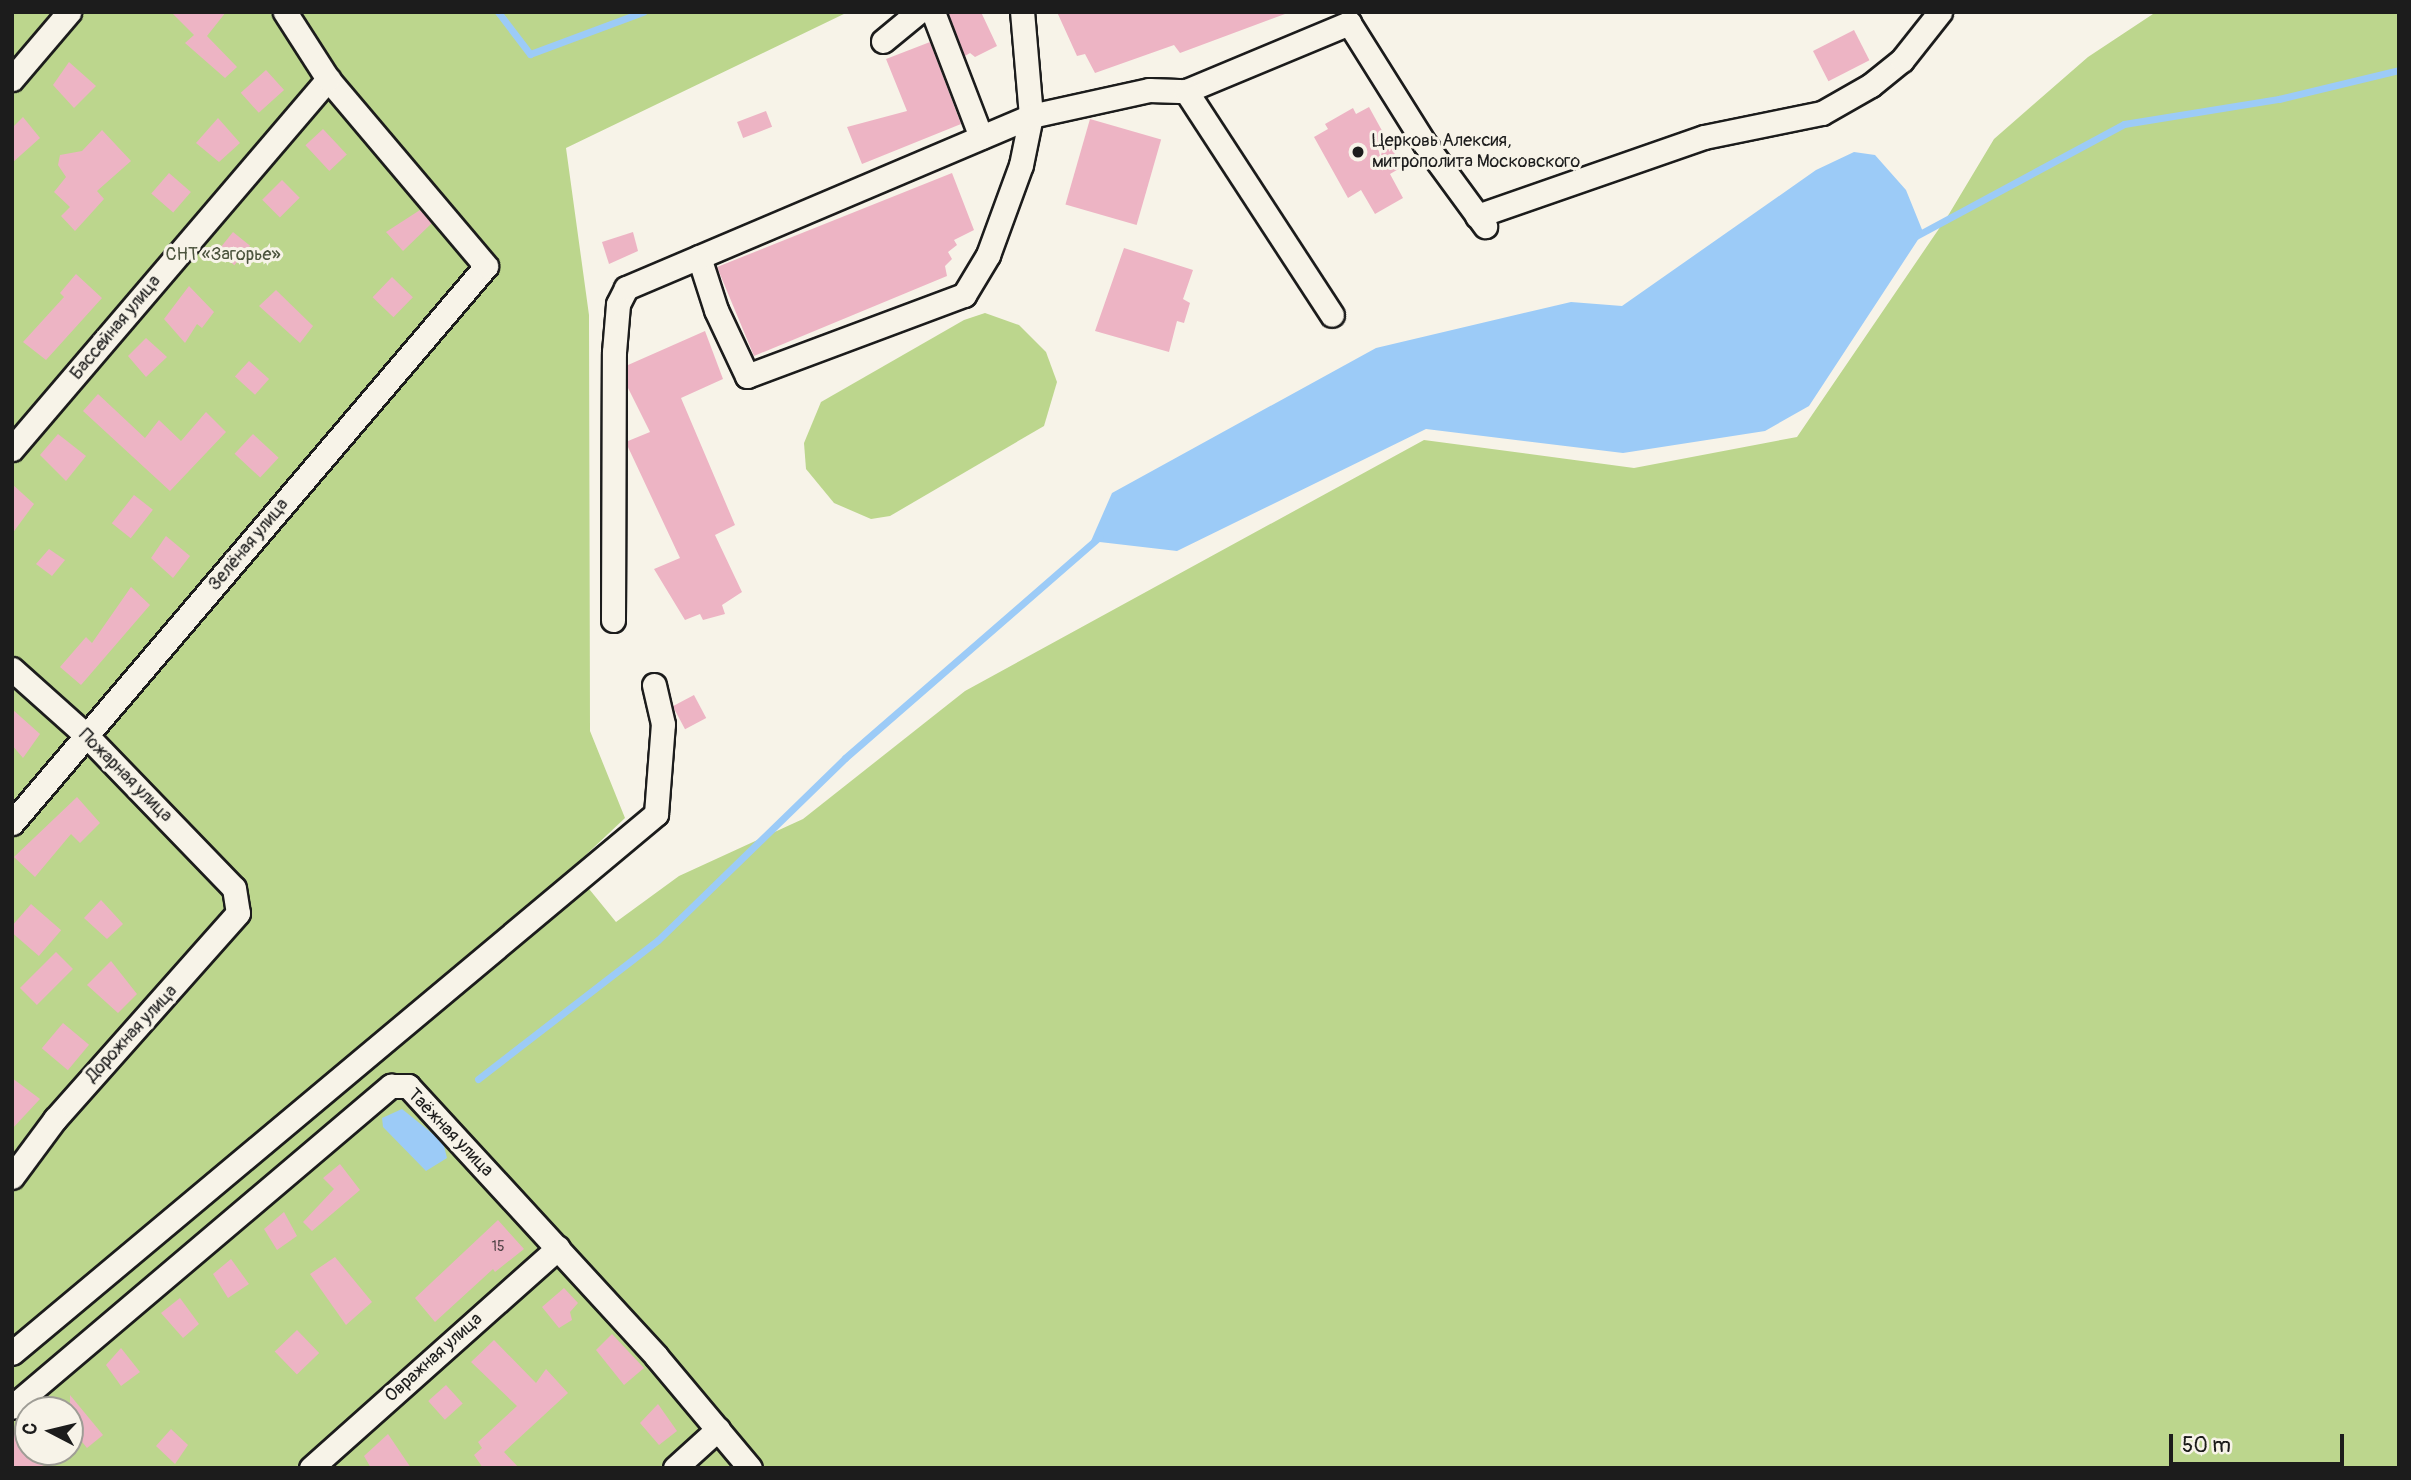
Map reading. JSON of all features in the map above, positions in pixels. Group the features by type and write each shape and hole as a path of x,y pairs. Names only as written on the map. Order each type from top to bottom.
{"street":[{"path":"12,79 69,12"},
{"path":"285,12 328,79"},
{"path":"883,41 918,12"},
{"path":"933,12 981,137"},
{"path":"699,257 716,310 747,376 964,295 988,255 1021,165 1031,116 1022,12"},
{"path":"613,620 618,304 626,288 1031,116 1149,90 1186,91 1351,18 1424,144 1481,221 1704,137 1822,113 1871,85 1902,60 1940,12"},
{"name":"Зелёная улица","path":"12,823 485,266 328,79"},
{"name":"Бассейная улица","path":"12,449 328,79"},
{"path":"1186,91 1332,315"},
{"name":"Пожарная улица","path":"12,669 87,736 234,888"},
{"path":"12,1353 656,814 663,724 654,685"},
{"name":"Дорожная улица","path":"12,1177 55,1119 238,913 234,888"},
{"name":"Таёжная улица","path":"12,1407 391,1086 408,1086 558,1248 750,1468"},
{"name":"Овражная улица","path":"311,1468 558,1248"},
{"path":"675,1468 718,1429"}],"green space":[{"name":"СНТ «Загорье»","path":"12,12 848,12 566,148 589,315 590,731 625,818 572,868 616,922 679,876 803,819 965,691 1424,440 1634,468 1797,437 1949,214 1994,139 2088,57 2156,12 2399,12 2399,1468 12,1468"},
{"path":"985,313 1019,325 1046,352 1057,382 1044,426 890,516 871,519 834,503 806,469 804,443 821,402 964,320"}],"water":[{"path":"1854,152 1875,155 1906,190 1923,232 1809,406 1765,431 1623,453 1426,429 1177,551 1091,541 1112,493 1376,348 1571,302 1622,306 1816,170"},
{"path":"402,1109 443,1142 447,1158 426,1171 383,1127 382,1118"}],"building":[{"path":"171,12 226,12 207,36 237,67 225,78 185,43 194,35"},
{"path":"948,12 981,12 997,46 975,57 970,53 965,56"},
{"path":"1057,12 1285,14 1180,53 1174,45 1095,73 1085,54 1077,56"},
{"path":"1854,30 1869,60 1828,81 1813,51"},
{"path":"930,42 961,124 862,164 847,127 907,111 886,59"},
{"path":"69,62 96,86 74,108 53,85"},
{"path":"266,70 284,90 259,113 241,93"},
{"name":"Церковь Алексия, митрополита Московского","path":"1369,107 1402,167 1390,174 1403,198 1375,214 1361,190 1348,198 1314,137 1328,129 1325,124 1353,108 1356,114"},
{"path":"766,111 772,127 743,138 737,122"},
{"path":"23,117 40,138 12,163 12,128"},
{"path":"218,118 240,143 219,162 196,143"},
{"path":"1090,119 1161,139 1137,225 1065,205"},
{"path":"323,129 347,155 329,171 305,145"},
{"path":"102,130 131,161 97,191 104,199 75,231 61,216 70,207 54,192 66,177 58,165 60,155 82,151"},
{"path":"169,173 191,192 173,212 151,193"},
{"path":"952,173 974,230 954,240 957,245 948,252 952,259 945,266 947,276 754,356 717,267"},
{"path":"282,180 300,198 280,217 262,200"},
{"path":"420,210 432,223 403,251 386,232"},
{"path":"233,232 250,246 234,265 217,251"},
{"path":"633,232 638,251 609,264 602,242"},
{"path":"1124,248 1193,270 1183,299 1190,303 1184,323 1177,321 1169,352 1095,331"},
{"path":"76,274 102,298 46,360 23,342 64,297 60,293"},
{"path":"392,277 413,297 393,317 373,297"},
{"path":"189,286 214,312 202,328 197,324 185,343 164,319"},
{"path":"276,290 313,326 300,343 259,306"},
{"path":"705,331 723,379 681,398 735,525 715,535 742,592 722,605 725,614 703,620 700,614 685,620 654,569 680,558 628,447 628,441 650,432 628,388 628,365"},
{"path":"146,338 167,357 146,377 128,356"},
{"path":"249,361 269,379 255,395 235,377"},
{"path":"98,394 145,438 159,420 181,441 206,412 226,432 170,491 83,411"},
{"path":"58,434 86,456 66,481 40,455"},
{"path":"253,434 279,458 260,478 235,454"},
{"path":"12,484 34,504 12,534"},
{"path":"134,495 153,510 131,538 112,523"},
{"path":"166,536 190,556 173,578 151,558"},
{"path":"49,549 65,560 52,576 36,564"},
{"path":"131,587 150,605 81,685 60,667 86,637 92,643"},
{"path":"694,695 706,718 685,729 673,706"},
{"path":"12,709 40,734 23,758 12,745"},
{"path":"77,797 100,823 80,843 71,834 35,877 14,857"},
{"path":"101,900 123,924 107,939 84,918"},
{"path":"31,904 61,930 39,956 12,933 12,926"},
{"path":"56,952 73,969 37,1005 20,988"},
{"path":"111,961 137,994 118,1013 87,985"},
{"path":"63,1023 89,1045 68,1070 42,1048"},
{"path":"12,1078 40,1099 12,1129"},
{"path":"340,1164 360,1190 312,1231 303,1222 334,1189 323,1178"},
{"path":"284,1212 297,1236 277,1250 264,1229"},
{"path":"498,1220 524,1249 495,1272 493,1269 435,1322 415,1298"},
{"path":"335,1257 372,1302 346,1325 310,1274"},
{"path":"231,1259 249,1284 228,1298 213,1274"},
{"path":"564,1288 578,1303 570,1312 572,1320 559,1328 542,1307"},
{"path":"180,1298 199,1324 183,1338 161,1313"},
{"path":"297,1330 319,1353 297,1375 275,1352"},
{"path":"612,1334 644,1368 624,1385 596,1350"},
{"path":"494,1340 536,1383 546,1369 568,1393 504,1452 519,1468 483,1468 474,1455 482,1448 478,1442 517,1406 471,1362"},
{"path":"121,1348 140,1372 121,1386 106,1365"},
{"path":"446,1385 463,1404 445,1420 428,1401"},
{"path":"658,1404 677,1431 659,1445 640,1423"},
{"path":"84,1412 103,1435 87,1448 84,1444"},
{"path":"12,1428 14,1466 46,1468 12,1468"},
{"path":"171,1429 188,1445 175,1464 156,1446"},
{"path":"388,1434 411,1468 371,1468 364,1456"}],"waterway":[{"path":"498,12 530,54 643,12"},
{"path":"1916,236 2124,124 2279,99 2399,70"},
{"path":"478,1079 658,940 845,758 1099,537"}],"place":[{"name":"Церковь Алексия, митрополита Московского","path":"1358,152"}]}
